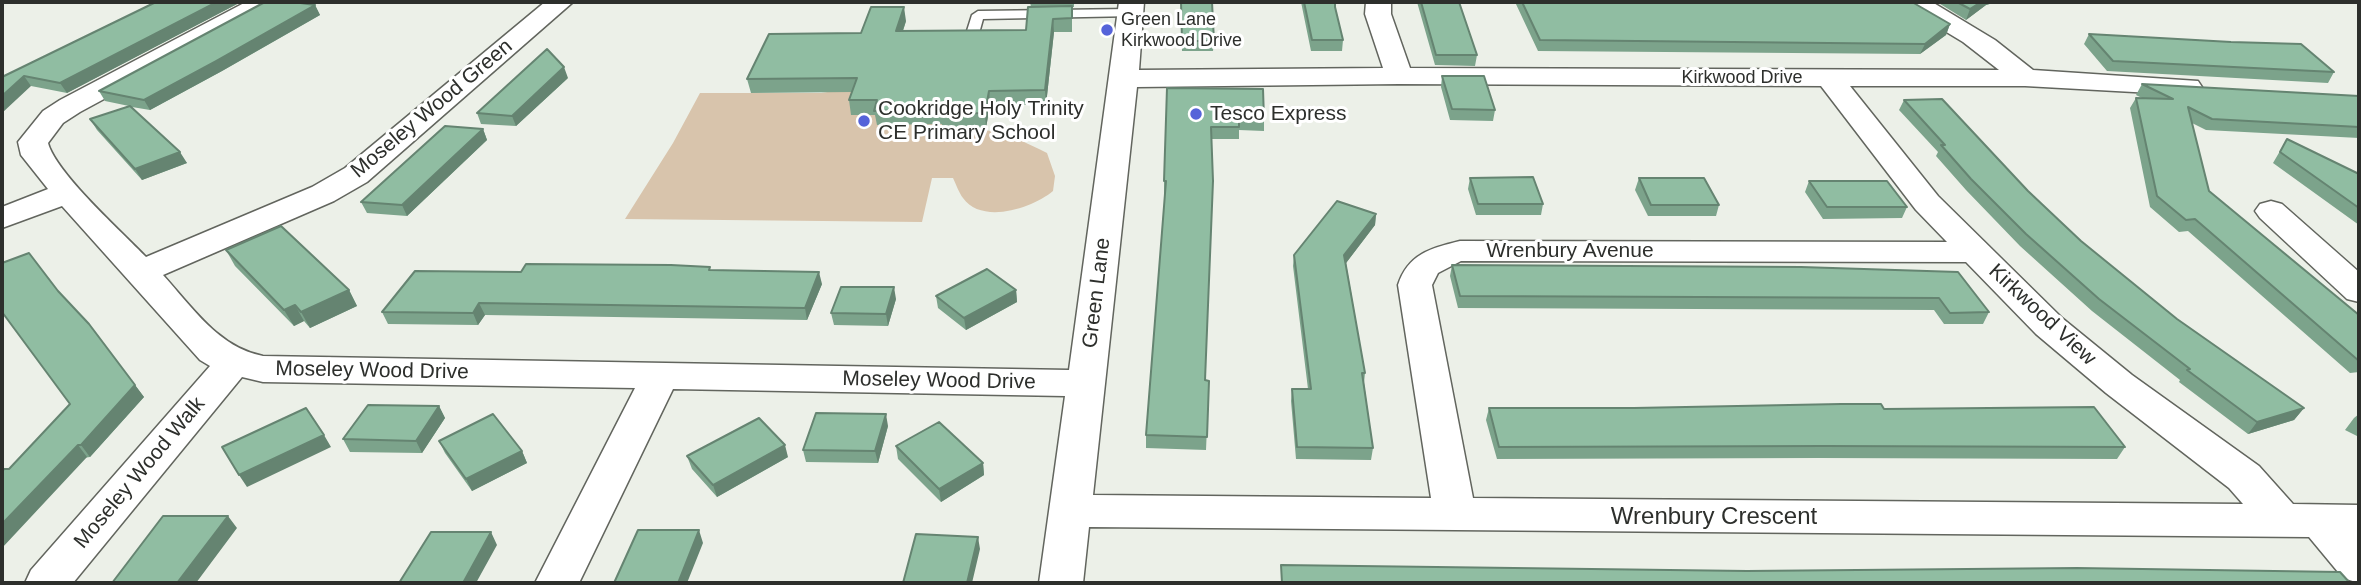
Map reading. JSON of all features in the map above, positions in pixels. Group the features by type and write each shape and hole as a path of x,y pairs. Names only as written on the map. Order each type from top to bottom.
{"street":[{"name":"Moseley Wood Drive","path":"265,2 53,117 33,142 36,155 67,193 213,351 233,363 275,369 1085,383"},
{"name":"Moseley Wood Green","path":"141,272 323,194 356,175 560,2"},
{"path":"1378,2 1378,14 1399,76"},
{"path":"1914,2 1975,36 2025,78"},
{"name":"Green Lane","path":"1061,583 1124,79 1130,7"},
{"name":"Kirkwood Drive","path":"1124,79 1399,76 2025,78 2219,89"},
{"name":"Kirkwood View","path":"1830,79 1927,203 2049,326 2119,384 2244,477 2321,521 2359,566"},
{"path":"2,218 67,193"},
{"path":"2271,211 2359,291"},
{"name":"Wrenbury Avenue","path":"1455,516 1415,285 1418,273 1429,262 1460,251 1975,252"},
{"name":"Moseley Wood Walk","path":"47,583 233,363"},
{"path":"557,583 660,376"},
{"name":"Wrenbury Crescent","path":"1069,511 2321,521"}],"lane":[{"path":"973,34 978,15 1130,7"}],"shaded area":[{"path":"861,87 946,111 940,140 950,140 952,128 980,129 1012,137 1047,153 1055,176 1053,191 1021,208 982,211 962,196 953,178 932,178 922,222 625,219 673,143 700,93 821,93"}],"building":[{"path":"156,2 217,2 60,83 24,76 2,96 2,77"},
{"path":"265,2 315,5 144,100 99,91"},
{"path":"1181,2 1212,2 1214,41 1182,41"},
{"path":"1304,2 1335,2 1343,40 1312,40"},
{"path":"1421,2 1459,2 1477,55 1436,55"},
{"path":"1522,2 1912,2 1950,24 1925,44 1540,40"},
{"path":"1957,2 1981,2 1970,9"},
{"path":"1072,6 1072,18 1053,19 1045,90 989,91 985,113 940,114 941,109 874,111 877,100 849,100 857,78 747,79 769,34 861,33 871,7 904,7 896,31 1026,30 1028,7"},
{"path":"2089,34 2301,44 2334,72 2113,61"},
{"path":"547,49 564,67 512,116 477,113"},
{"path":"1442,76 1484,76 1495,110 1452,109"},
{"path":"2142,84 2359,96 2359,127 2212,119 2188,107 2209,191 2359,315 2359,361 2195,219 2186,220 2157,196 2136,98 2173,99"},
{"path":"1167,88 1263,89 1264,119 1239,118 1239,127 1211,127 1213,181 1205,380 1209,381 1207,437 1146,435 1166,181"},
{"path":"1942,99 2028,191 2081,241 2177,319 2304,408 2257,422 2099,299 2026,234 1971,179 1941,145 1945,145 1904,100"},
{"path":"130,106 180,152 135,169 90,119"},
{"path":"445,126 483,129 402,205 361,202"},
{"path":"2287,139 2359,174 2359,208 2280,152"},
{"path":"1533,177 1543,204 1478,204 1470,178"},
{"path":"1639,178 1704,178 1719,205 1651,205"},
{"path":"1809,181 1887,181 1907,207 1827,207"},
{"path":"1337,201 1376,214 1344,255 1365,373 1362,373 1373,448 1297,447 1292,389 1311,389 1294,255"},
{"path":"281,226 349,290 301,312 295,305 284,310 226,250"},
{"path":"29,253 58,291 89,324 135,385 81,445 78,445 2,524 2,472 9,469 70,404 2,312 2,263"},
{"path":"526,264 671,265 710,267 709,270 819,272 805,308 479,303 473,313 382,312 415,271 521,272"},
{"path":"1452,265 1801,267 1958,272 1989,312 1950,313 1939,298 1460,296"},
{"path":"987,269 1016,290 964,318 936,296"},
{"path":"841,287 894,287 886,314 831,313"},
{"path":"1881,404 1884,409 2094,407 2125,447 1499,447 1489,408 1634,408"},
{"path":"368,405 439,406 416,441 343,439"},
{"path":"306,408 324,435 239,475 222,447"},
{"path":"816,413 886,414 875,451 803,450"},
{"path":"493,414 522,451 466,479 439,441"},
{"path":"759,418 785,445 713,485 687,456"},
{"path":"939,422 983,463 939,489 896,446"},
{"path":"163,516 228,516 177,583 112,583"},
{"path":"638,530 699,530 678,583 614,583"},
{"path":"431,532 491,532 463,583 399,583"},
{"path":"916,534 978,537 967,583 903,583"},
{"path":"1281,565 1747,571 2077,568 2340,572 2350,583 1282,583"}],"place":[{"name":"Green Lane Kirkwood Drive","path":"1107,30"},
{"name":"Tesco Express","path":"1196,114"},
{"name":"Cookridge Holy Trinity CE Primary School","path":"864,121"}]}
